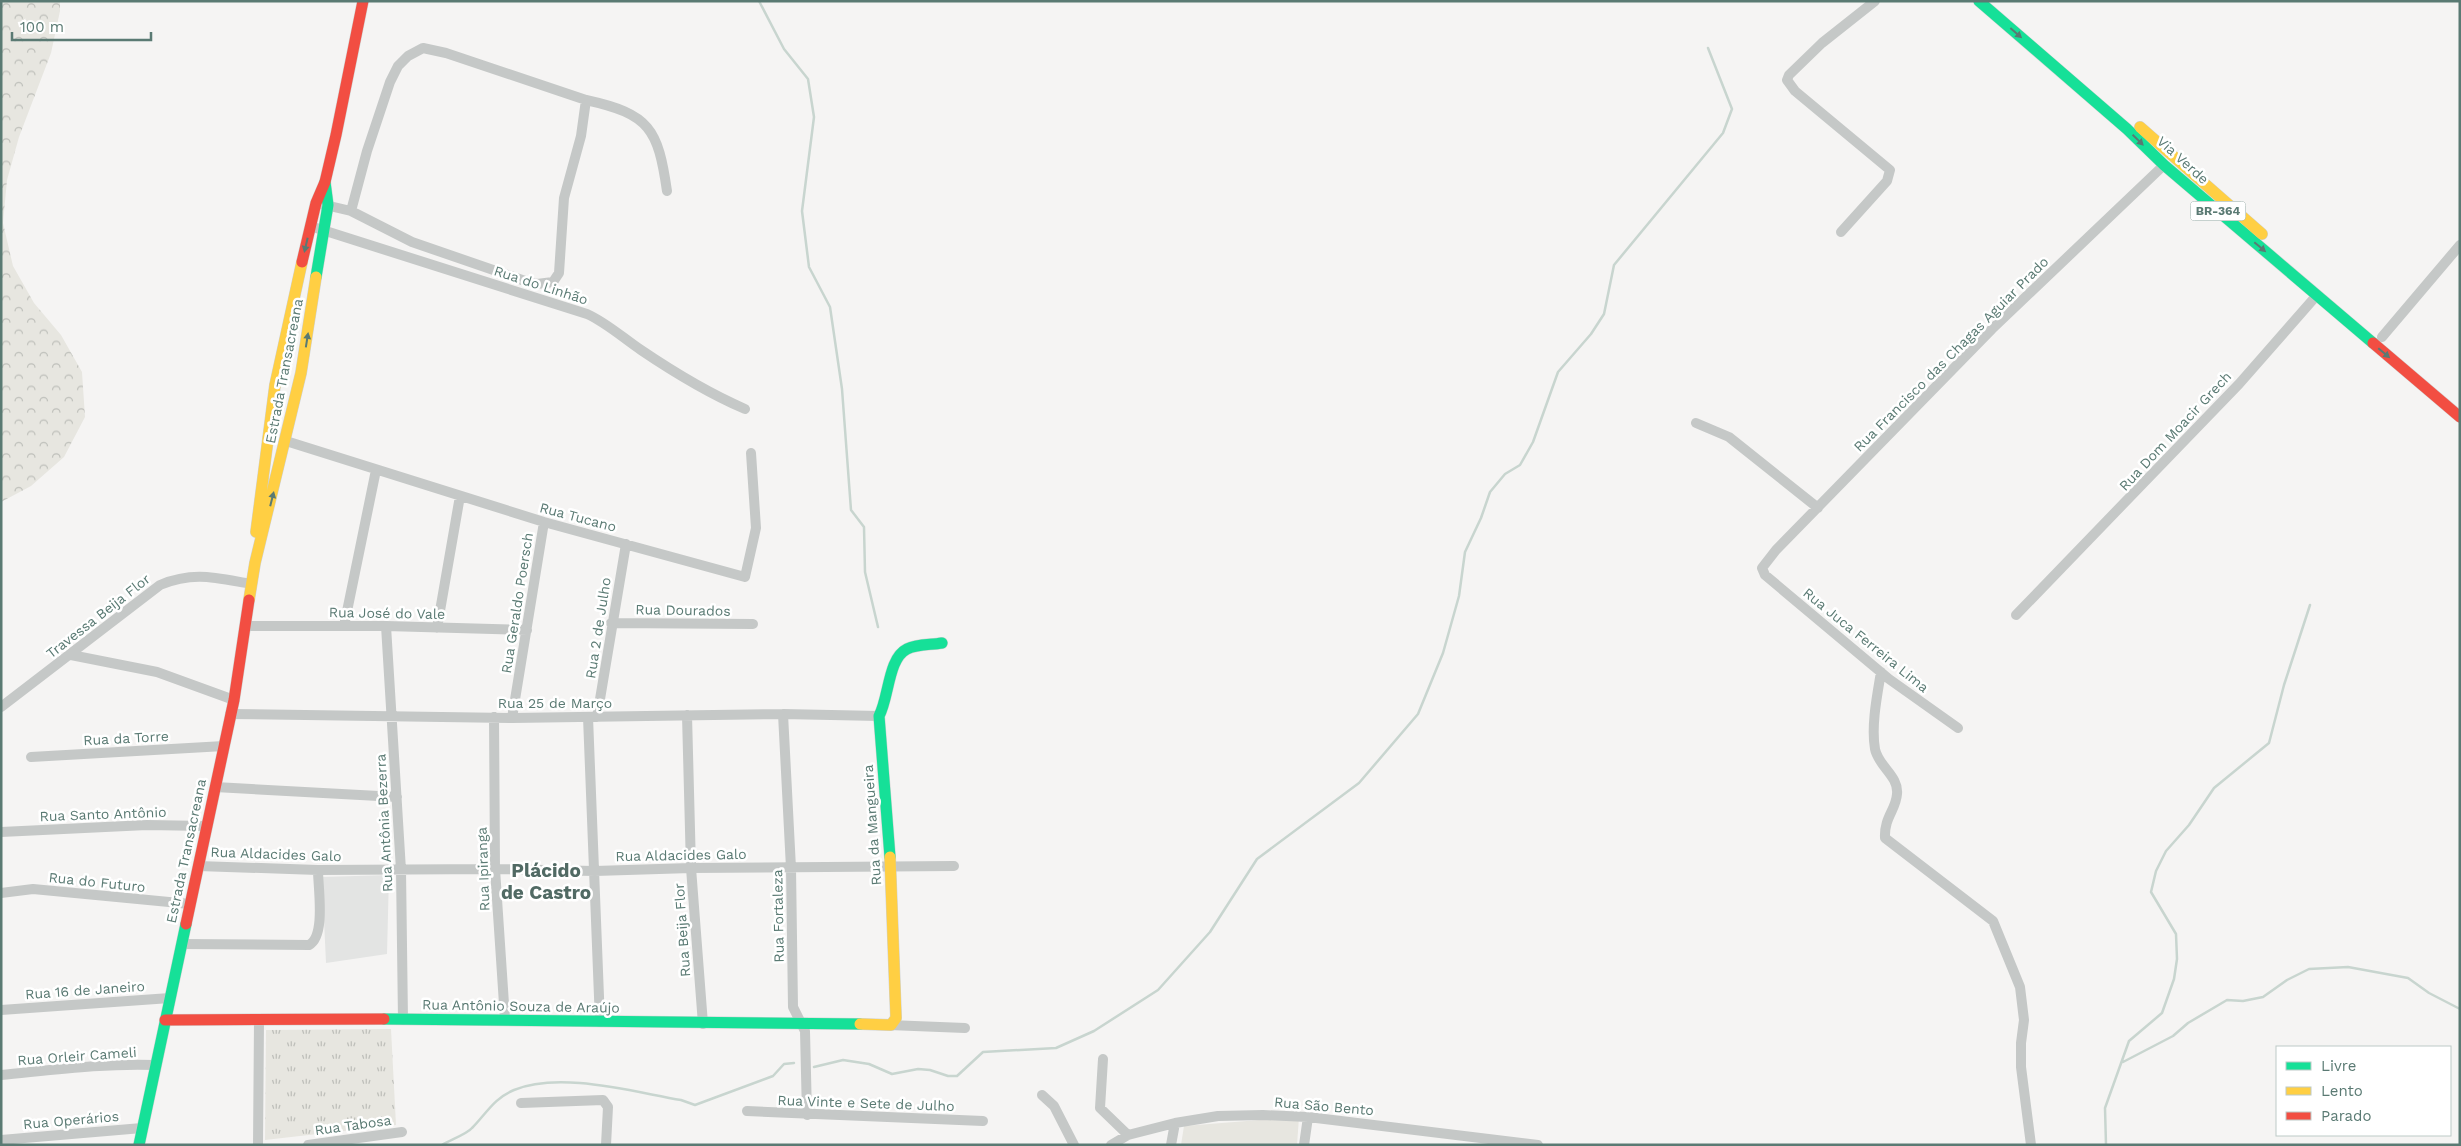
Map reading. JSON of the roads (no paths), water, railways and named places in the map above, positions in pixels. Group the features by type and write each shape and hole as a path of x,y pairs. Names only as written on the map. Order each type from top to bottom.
{"street":[{"name":"Estrada Transacreana","path":"255,563 256,532 278,368 310,226 316,203 325,182 362,1"},
{"path":"1841,232 1887,181 1890,174 1887,167 1795,91 1788,80 1789,75 1822,43 1875,1"},
{"name":"Via Verde","path":"1979,1 2127,129 2164,165 2460,417"},
{"name":"Via Verde","path":"1996,1 2328,292 2460,403"},
{"path":"351,211 367,151 390,82 398,66 423,48 446,53 624,111 645,125 659,145 667,191"},
{"path":"316,203 351,211 412,242 537,284 553,282 559,273 564,198 581,136 586,100"},
{"name":"Rua Francisco das Chagas Aguiar Prado","path":"1762,568 1992,329 2164,165"},
{"name":"Estrada Transacreana","path":"139,1145 234,700 255,563 298,389 328,205 325,182"},
{"name":"Rua do Linhão","path":"310,226 587,314 600,320 639,349 695,385 745,409"},
{"path":"2382,337 2460,245"},
{"name":"Rua Dom Moacir Grech","path":"2016,615 2239,384 2317,295"},
{"path":"278,368 301,373"},
{"path":"275,385 298,389"},
{"path":"1696,422 1729,437 1818,508"},
{"name":"Rua Tucano","path":"286,441 544,522 745,577 756,528 751,453"},
{"path":"344,626 376,470"},
{"path":"437,628 460,496"},
{"name":"Rua Geraldo Poersch","path":"512,718 544,522"},
{"name":"Rua 2 de Julho","path":"600,1022 595,871 593,717 626,544"},
{"name":"Rua Juca Ferreira Lima","path":"1762,568 1765,575 1881,672 1958,728"},
{"name":"Travessa Beija Flor","path":"1,707 160,585 178,578 202,576 251,584"},
{"name":"Rua Dourados","path":"611,623 753,624"},
{"name":"Rua José do Vale","path":"246,626 386,626 527,630"},
{"name":"Rua Antônia Bezerra","path":"386,626 401,870 403,1020"},
{"name":"Rua da Mangueira","path":"888,1025 893,1023 896,1014 891,867 879,716 887,704 894,665 901,652 908,648 942,643"},
{"path":"71,655 157,672 234,700"},
{"path":"1881,672 1875,717 1875,750 1883,767 1894,779 1898,793 1884,826 1885,838 1993,921 2020,987 2024,1020 2021,1043 2021,1068 2032,1145"},
{"name":"Rua 25 de Março","path":"230,714 512,718 783,714 879,716"},
{"name":"Rua Fortaleza","path":"783,714 791,868 793,1007 805,1031 807,1115"},
{"name":"Rua Beija Flor","path":"687,715 691,868 703,1024"},
{"name":"Rua Ipiranga","path":"494,717 495,868 505,1019"},
{"name":"Rua da Torre","path":"30,756 224,746"},
{"path":"215,787 397,797"},
{"name":"Rua Santo Antônio","path":"1,832 148,825 206,826"},
{"name":"Rua Aldacides Galo","path":"198,866 318,870 495,868 595,871 691,868 954,866"},
{"path":"182,944 309,946 317,938 319,925 318,870"},
{"name":"Rua do Futuro","path":"1,893 33,889 190,904"},
{"name":"Rua 16 de Janeiro","path":"1,1010 170,998"},
{"name":"Rua Antônio Souza de Araújo","path":"165,1020 505,1019 703,1024 799,1022 888,1025"},
{"path":"258,1145 259,1021"},
{"path":"888,1025 966,1028"},
{"path":"1104,1060 1100,1108 1128,1135"},
{"name":"Rua Orleir Cameli","path":"1,1075 69,1067 126,1064 156,1065"},
{"path":"1042,1095 1054,1106 1074,1145"},
{"path":"521,1103 599,1099 606,1102 608,1107 606,1145"},
{"name":"Rua Vinte e Sete de Julho","path":"747,1111 807,1115 983,1120"},
{"name":"Rua São Bento","path":"1110,1145 1128,1135 1174,1123 1218,1116 1308,1117 1538,1145"},
{"path":"1304,1145 1308,1117"},
{"path":"1171,1145 1174,1123"},
{"name":"Rua Operários","path":"1,1140 142,1128"},
{"name":"Rua Tabosa","path":"308,1145 402,1132"}],"waterway":[{"path":"759,1 784,49 808,79 814,117 802,211 809,267 830,307 842,389 851,510 864,527 865,572 878,627"},
{"path":"814,1067 843,1060 869,1064 892,1074 918,1069 930,1070 948,1076 957,1076 983,1052 1056,1048 1094,1031 1158,990 1210,932 1257,859 1359,783 1418,714 1443,653 1459,596 1465,552 1481,518 1490,492 1505,474 1520,465 1533,442 1558,372 1591,334 1604,314 1614,265 1723,133 1732,109 1708,48"},
{"path":"2106,1145 2105,1108 2129,1041 2162,1013 2174,979 2177,959 2176,934 2151,892 2156,871 2166,851 2189,825 2214,788 2269,743 2284,685 2310,605"},
{"path":"2123,1062 2173,1036 2188,1023 2227,1000 2243,1001 2263,997 2287,980 2309,969 2348,967 2408,978 2429,993 2460,1009"},
{"path":"442,1145 470,1130 501,1097 514,1090 532,1085 553,1082 597,1085 681,1100 695,1105 773,1076 784,1064 794,1063"}],"district":[{"name":"Plácido de Castro","path":"546,881"}]}
